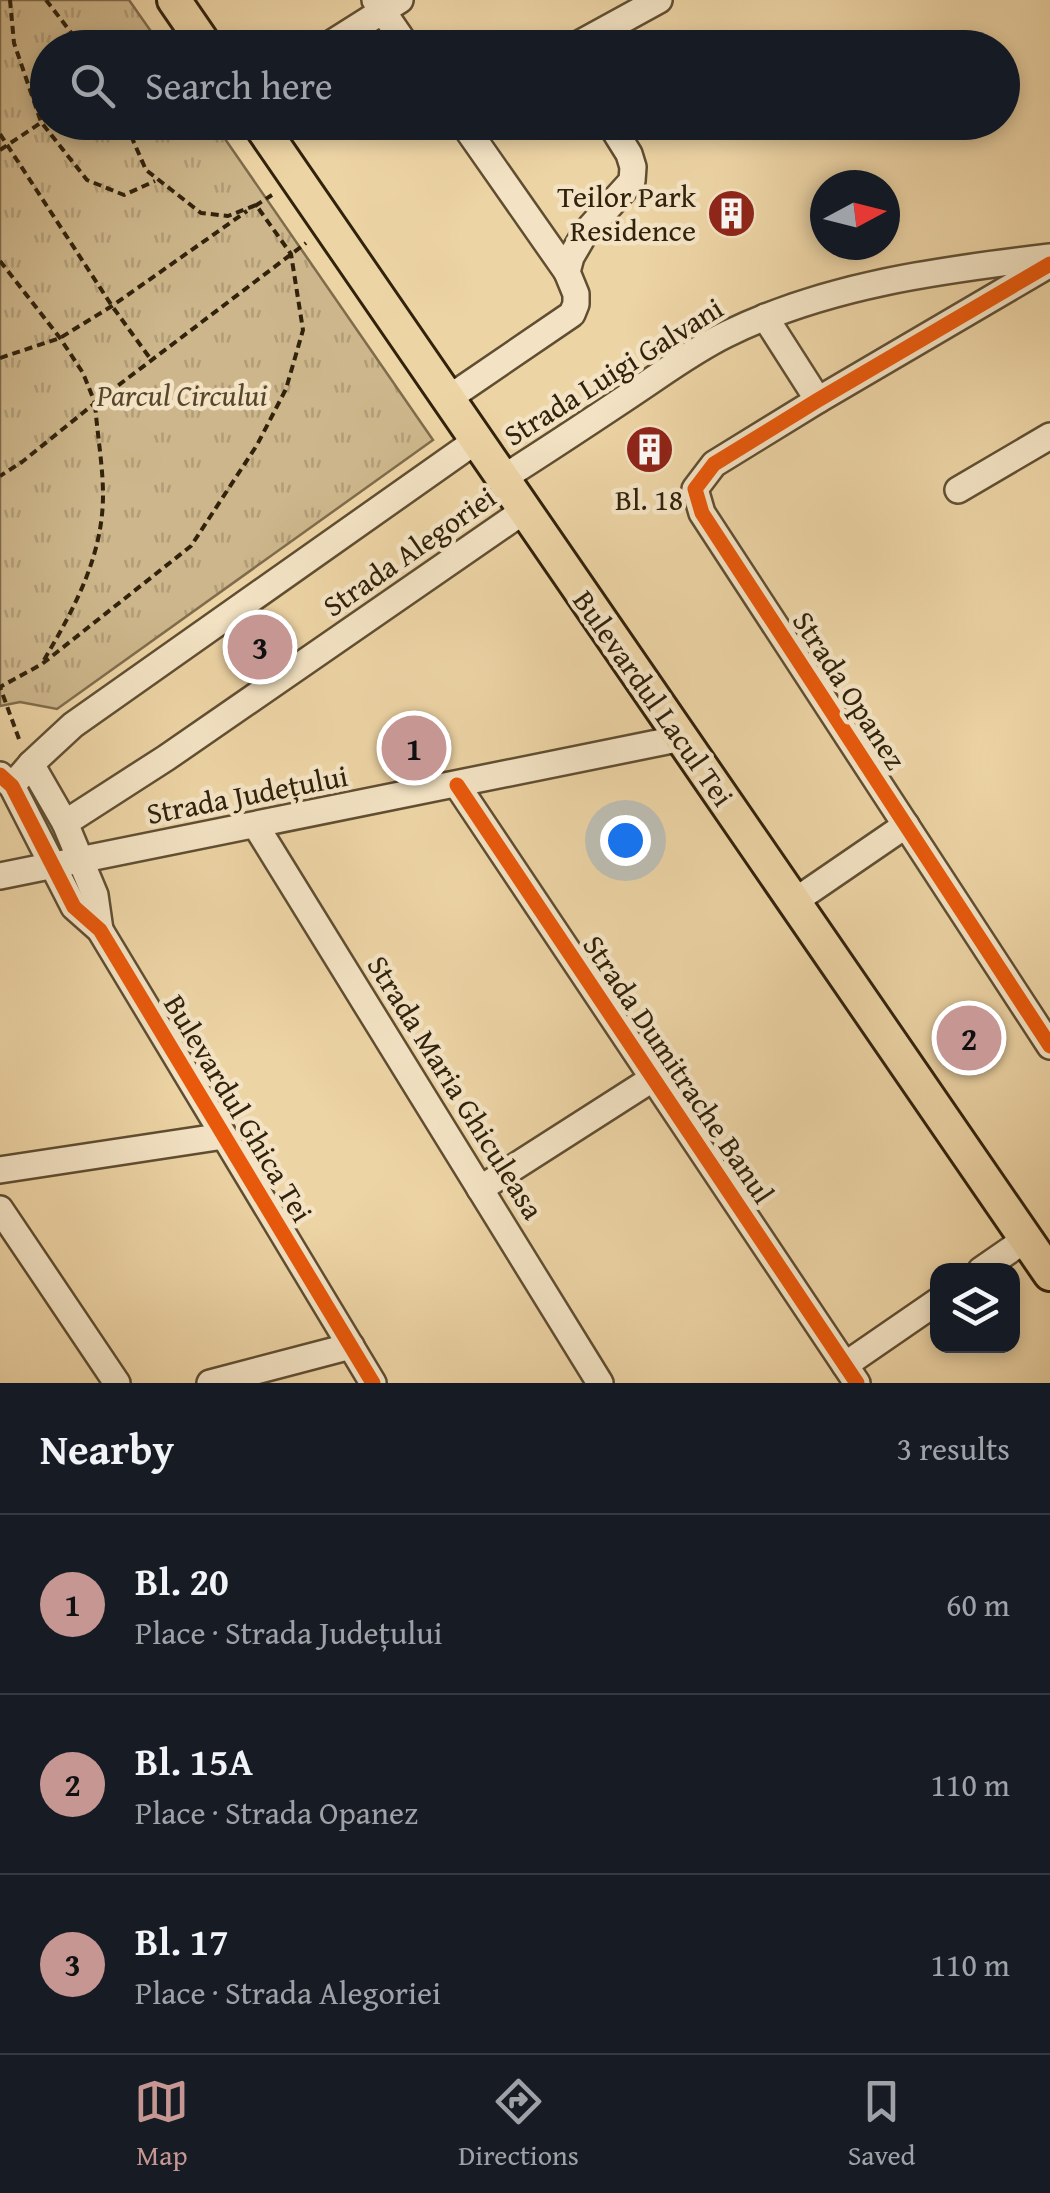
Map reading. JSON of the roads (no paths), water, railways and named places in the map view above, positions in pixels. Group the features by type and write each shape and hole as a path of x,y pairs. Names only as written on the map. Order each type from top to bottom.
{"main road":[{"path":"174,0 195,30"},
{"name":"Bulevardul Lacul Tei","path":"271,140 1050,1274"}],"street":[{"path":"604,30 659,0"},
{"path":"349,30 386,3 399,30"},
{"path":"449,398 572,314 576,304 568,272 475,140"},
{"path":"568,272 570,257 585,232 632,181 629,154 620,140"},
{"name":"Strada Luigi Galvani","path":"504,478 685,358 765,317 826,296 903,278 986,264 1050,261"},
{"name":"Strada Luigi Galvani","path":"818,400 1050,261"},
{"path":"765,317 818,400"},
{"name":"Strada Opanez","path":"818,400 714,464 695,489 702,513 1050,1046"},
{"path":"958,490 1050,436"},
{"path":"6,780 31,764 73,725 477,440"},
{"name":"Strada Alegoriei","path":"65,823 166,758 525,510"},
{"name":"Strada Județului","path":"0,876 682,738"},
{"path":"31,764 65,823 81,861"},
{"name":"Bulevardul Ghica Tei","path":"6,780 74,907 100,930 373,1383"},
{"name":"Strada Dumitrache Banul","path":"456,785 851,1374"},
{"name":"Strada Maria Ghiculeasa","path":"256,826 600,1383"},
{"path":"794,901 906,826"},
{"name":"Bulevardul Ghica Tei","path":"81,861 94,895 100,930"},
{"path":"480,1189 652,1079"},
{"path":"0,1170 224,1136"},
{"path":"0,1209 117,1383"},
{"path":"991,1263 1026,1239"},
{"path":"851,1374 930,1308"},
{"path":"210,1383 351,1346"}],"place":[{"name":"Teilor Park Residence","path":"731,213"},
{"name":"Bl. 18","path":"649,450"},
{"name":"Bl. 17","path":"260,647"},
{"name":"Bl. 20","path":"414,748"},
{"name":"Bl. 15A","path":"969,1038"}],"park label":[{"name":"Parcul Circului","path":"182,395"}]}
